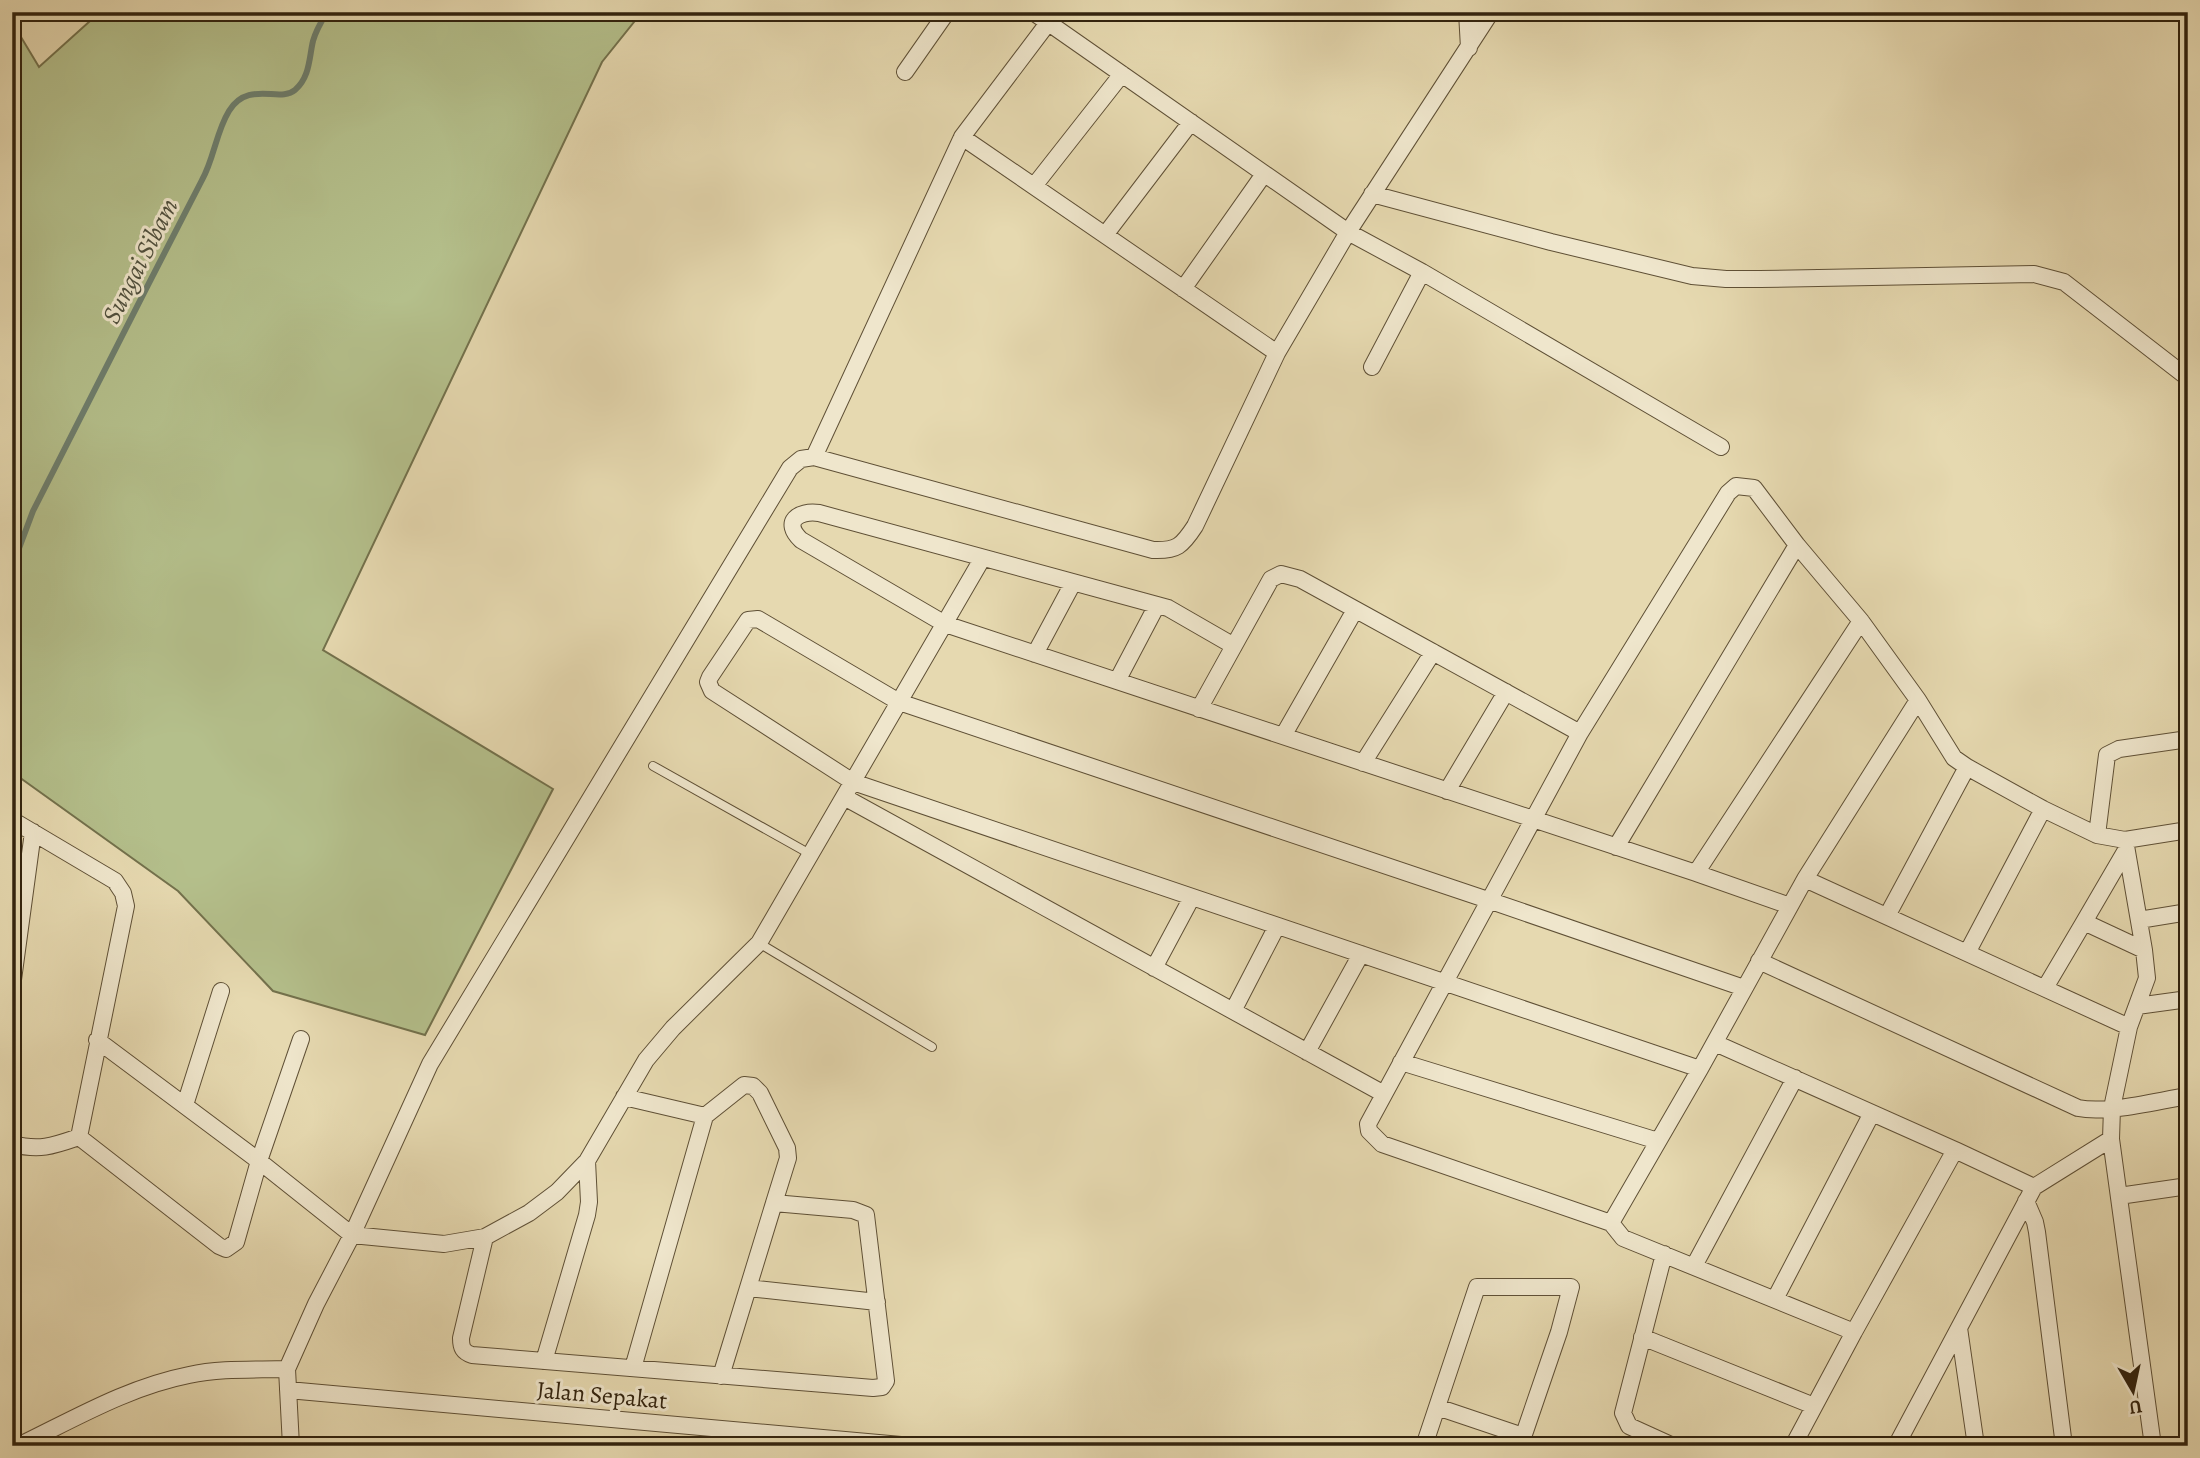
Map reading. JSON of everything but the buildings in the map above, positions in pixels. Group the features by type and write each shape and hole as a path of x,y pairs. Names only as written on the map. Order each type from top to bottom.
{"street":[{"path":"905,72 947,12"},
{"path":"1033,12 1348,232 1422,272 1721,447"},
{"path":"1467,12 1469,48"},
{"path":"291,1446 287,1369 316,1304 352,1235 430,1063 790,468 801,460 814,457 1153,550 1168,551 1184,544 1277,353 1348,232 1491,12"},
{"path":"814,457 962,137 1048,23"},
{"path":"1034,186 1122,74"},
{"path":"1105,235 1191,122"},
{"path":"962,137 1277,353"},
{"path":"1183,289 1264,174"},
{"path":"1372,194 1550,242 1692,276 1760,279 2034,274 2064,282 2188,377"},
{"path":"1372,367 1422,272"},
{"path":"1854,1332 1623,1238 1611,1223 1382,1144 1369,1131 1368,1124 1580,733 1728,493 1736,486 1754,488 1797,545 1861,621 1918,700 1954,758 2043,809 2125,845 2188,830"},
{"path":"1234,646 1168,608 819,513 808,511 796,517 793,522 792,528 801,540 944,624 1790,906"},
{"path":"1616,847 1797,545"},
{"path":"97,1040 259,1161 352,1235 444,1244 485,1237 529,1213 557,1192 587,1161 646,1060 673,1028 759,943 982,559"},
{"path":"1199,709 1270,579 1281,574 1300,579 1580,733"},
{"path":"1035,654 1073,583"},
{"path":"1117,681 1157,605"},
{"path":"1283,736 1355,610"},
{"path":"1700,1069 853,782 712,691 708,682 748,620 758,619 899,702 1744,988"},
{"path":"1696,873 1861,621"},
{"path":"1363,763 1433,652"},
{"path":"1447,791 1506,692"},
{"path":"1611,1223 1715,1043 1805,878 1918,700"},
{"path":"2097,835 2107,755 2119,749 2188,739"},
{"path":"1888,916 1967,767"},
{"path":"844,797 1384,1094"},
{"path":"1967,953 2043,809"},
{"path":"12,820 115,881 123,893 126,906 79,1137"},
{"path":"12,987 33,832"},
{"path":"2125,845 2147,978 2129,1027 2112,1108 2111,1139 2153,1446"},
{"path":"2045,988 2125,845"},
{"path":"1805,878 2129,1027"},
{"path":"1154,968 1192,897"},
{"path":"2138,920 2188,912"},
{"path":"2084,922 2144,950"},
{"path":"1233,1011 1277,926"},
{"path":"1307,1052 1361,954"},
{"path":"1759,961 2078,1108 2112,1108 2188,1096"},
{"path":"185,1105 221,991"},
{"path":"2137,1006 2188,999"},
{"path":"79,1137 219,1246 226,1248 236,1242 259,1161 301,1039"},
{"path":"1715,1043 1955,1150 2030,1194 2064,1446"},
{"path":"1401,1062 1658,1141"},
{"path":"1694,1266 1795,1078"},
{"path":"633,1368 705,1116 744,1084 753,1086 760,1093 787,1148 788,1158 721,1376"},
{"path":"624,1097 705,1116"},
{"path":"1775,1299 1872,1113"},
{"path":"12,1144 31,1149 48,1148 79,1137"},
{"path":"1896,1446 2030,1194 2111,1139"},
{"path":"1793,1446 1955,1150"},
{"path":"544,1361 587,1215 587,1161"},
{"path":"2119,1196 2188,1186"},
{"path":"485,1237 461,1338 461,1347 466,1353 721,1376 881,1387 886,1381 866,1215 853,1210 774,1203"},
{"path":"1664,1254 1623,1413 1629,1426 1673,1446"},
{"path":"1424,1446 1476,1287 1571,1287 1559,1332 1522,1441 1437,1408"},
{"path":"748,1288 877,1302"},
{"path":"1958,1328 1976,1446"},
{"path":"1642,1337 1814,1406"},
{"path":"18,1446 35,1442 111,1400 187,1375 219,1370 287,1369"},
{"name":"Jalan Sepakat","path":"288,1390 912,1446"}],"lane":[{"path":"653,765 810,854"},
{"path":"759,943 932,1047"}],"green space":[{"path":"100,12 642,12 602,62 323,650 553,789 425,1035 273,991 178,891 12,772 12,22 39,67"}],"waterway":[{"name":"Sungai Sibam","path":"12,567 33,511 206,172 229,111 245,96 289,93 300,85 306,73 314,37 327,12"}]}
